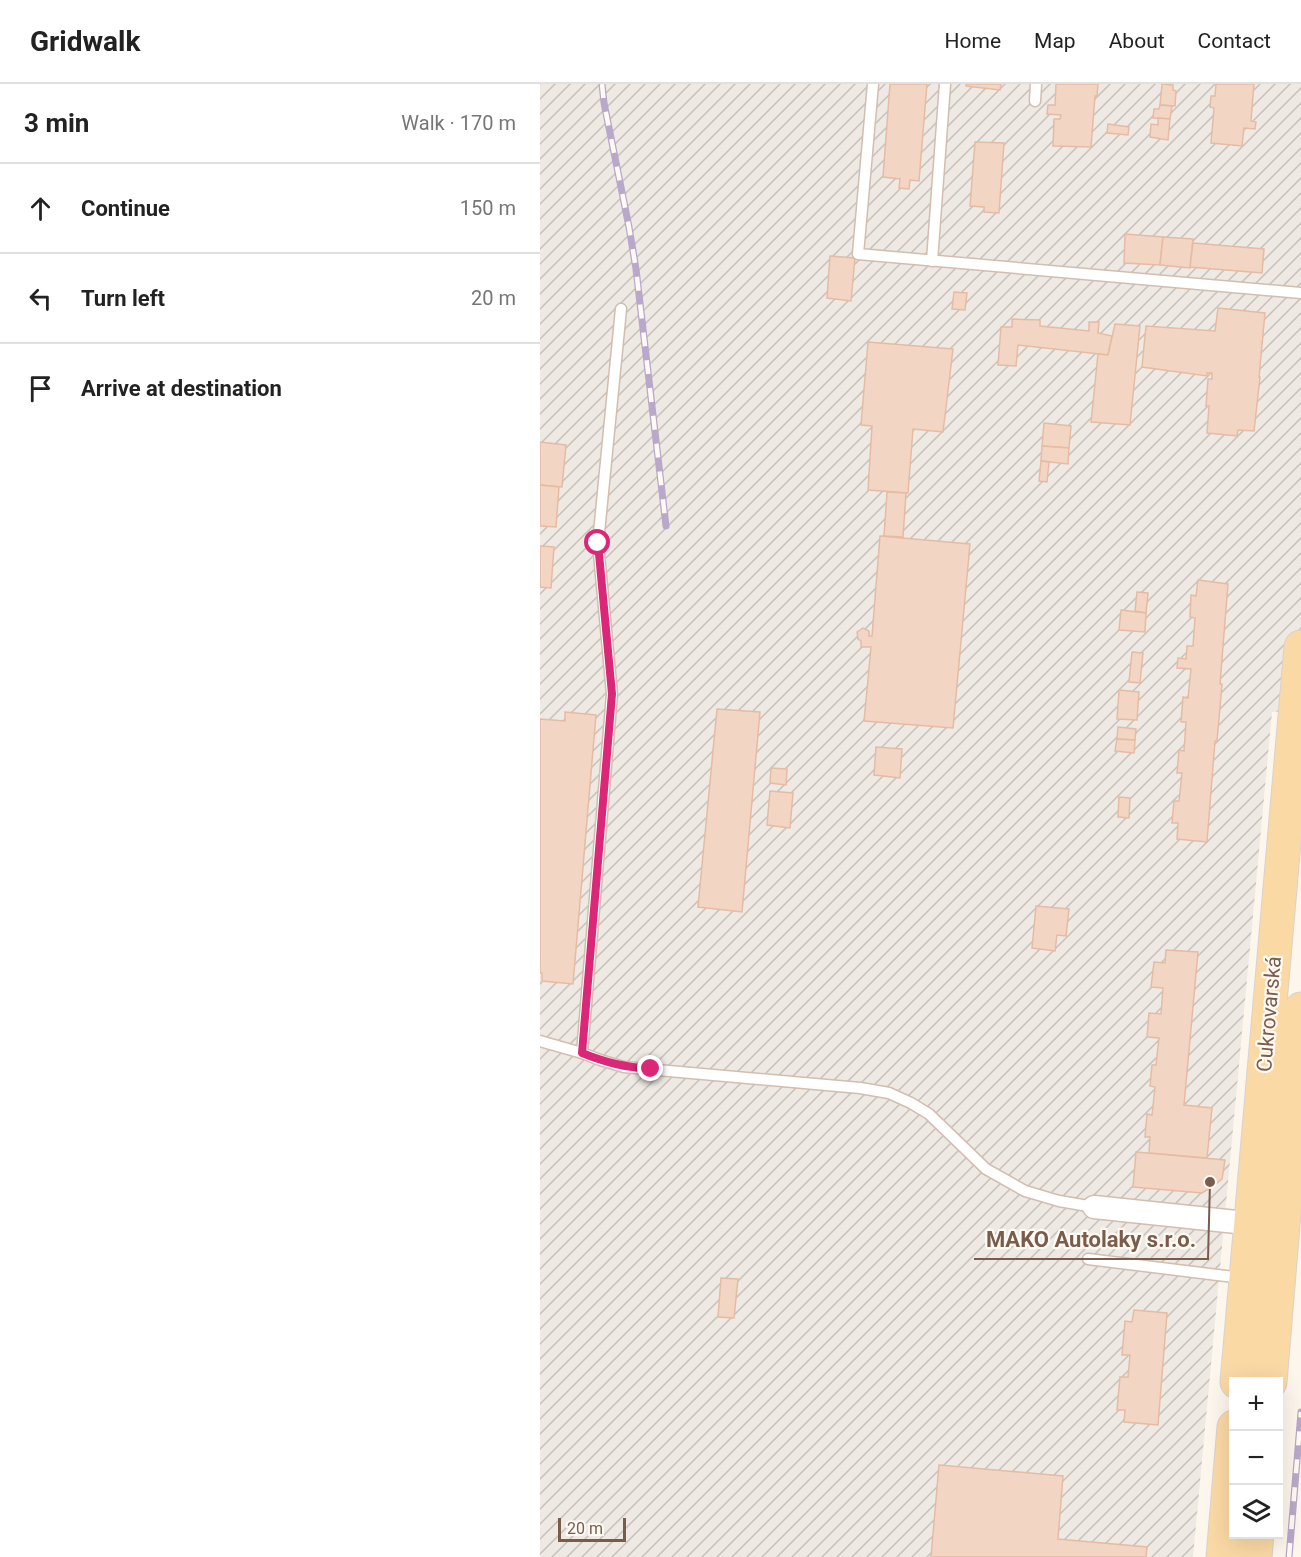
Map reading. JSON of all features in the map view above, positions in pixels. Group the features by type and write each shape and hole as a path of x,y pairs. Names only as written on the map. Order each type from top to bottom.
{"main road":[{"name":"Cukrovarská","path":"1270,1377 1262,1280 1251,1223 1301,647"},
{"name":"Cukrovarská","path":"1238,1377 1262,1280 1283,1227 1301,1009"},
{"path":"1223,1557 1233,1431"},
{"path":"1255,1557 1257,1539"}],"street":[{"path":"1094,1207 1283,1227"}],"lane":[{"path":"873,84 858,254 1301,293"},
{"path":"932,261 945,84"},
{"path":"1035,101 1036,84"},
{"path":"582,1053 612,694 598,543 621,309"},
{"path":"540,1041 624,1067 860,1088 889,1093 929,1114 986,1169 1025,1191 1059,1201 1094,1207"},
{"path":"1088,1259 1262,1280"}],"shaded area":[{"path":"540,84 1301,84 1301,711 1272,712 1193,1557 540,1557"}],"building":[{"path":"890,84 927,84 919,181 910,180 909,189 899,188 900,179 883,177"},
{"path":"966,84 1001,84 1000,90 966,86"},
{"path":"1056,84 1098,84 1091,147 1053,146 1054,119 1060,119 1061,115 1047,114 1048,105 1055,105"},
{"path":"1162,84 1173,85 1173,90 1176,91 1175,106 1160,105"},
{"path":"1216,84 1254,84 1251,121 1256,122 1255,129 1244,128 1242,146 1211,143 1214,108 1210,107 1211,96 1215,96"},
{"path":"1160,105 1172,106 1170,119 1153,118 1154,109 1159,109"},
{"path":"1158,118 1170,119 1168,140 1150,137 1151,124 1158,125"},
{"path":"1108,124 1129,127 1128,135 1107,133"},
{"path":"975,142 1004,143 999,213 984,212 984,207 970,206"},
{"path":"1125,234 1163,237 1160,265 1124,263"},
{"path":"1163,237 1193,239 1190,268 1160,265"},
{"path":"1193,243 1264,249 1262,273 1190,267"},
{"path":"830,256 855,258 851,301 827,298"},
{"path":"954,292 967,293 965,310 952,309"},
{"path":"1218,308 1265,313 1254,431 1238,430 1237,436 1207,433 1208,379 1212,379 1212,373 1207,373 1207,376 1142,367 1146,326 1215,331"},
{"path":"1012,319 1040,320 1040,326 1089,331 1089,322 1099,322 1098,333 1112,336 1108,355 1018,345 1016,366 998,365 1001,327 1012,327"},
{"path":"1115,324 1140,326 1130,425 1091,422 1098,354 1108,355"},
{"path":"868,342 953,349 943,432 913,429 908,493 868,490 872,426 861,425"},
{"path":"1044,423 1071,426 1069,448 1042,446"},
{"path":"540,442 566,445 562,487 540,485"},
{"path":"1042,446 1069,448 1068,464 1041,461"},
{"path":"1041,461 1049,462 1047,482 1039,481"},
{"path":"540,485 559,487 556,527 540,526"},
{"path":"887,492 906,493 903,537 884,536"},
{"path":"880,536 970,544 953,728 864,721 871,647 861,647 857,632 863,628 869,631 869,636 872,636"},
{"path":"540,546 554,547 551,588 540,587"},
{"path":"1198,580 1228,584 1220,684 1222,684 1207,842 1177,839 1178,823 1172,823 1174,801 1179,801 1182,773 1177,773 1179,750 1184,751 1186,722 1181,722 1183,697 1188,698 1191,669 1177,668 1178,658 1186,659 1187,646 1193,646 1195,618 1190,617 1191,595 1196,596"},
{"path":"1137,592 1148,593 1146,613 1135,611"},
{"path":"1121,610 1146,613 1145,632 1119,630"},
{"path":"1132,652 1143,653 1140,683 1129,682"},
{"path":"1119,690 1139,692 1137,720 1117,719"},
{"path":"717,709 760,712 742,912 698,907"},
{"path":"565,712 596,715 573,984 542,981 542,973 540,973 540,719 565,721"},
{"path":"1118,727 1136,729 1135,740 1117,739"},
{"path":"1117,739 1135,740 1134,753 1115,751"},
{"path":"876,747 902,749 900,778 874,775"},
{"path":"771,768 787,769 786,785 770,783"},
{"path":"770,791 793,793 790,828 767,825"},
{"path":"1119,797 1130,798 1129,818 1118,817"},
{"path":"1036,906 1069,909 1066,936 1057,935 1055,951 1032,948"},
{"path":"1166,950 1198,952 1184,1105 1212,1108 1207,1158 1149,1153 1150,1137 1145,1137 1147,1114 1152,1115 1155,1087 1150,1086 1152,1065 1156,1065 1159,1038 1147,1037 1149,1013 1161,1014 1163,988 1151,987 1154,962 1165,963"},
{"path":"1136,1152 1225,1160 1222,1179 1202,1193 1133,1187"},
{"path":"721,1278 738,1279 734,1318 718,1317"},
{"path":"1134,1310 1167,1313 1158,1425 1124,1422 1125,1410 1117,1410 1120,1377 1128,1377 1130,1355 1122,1355 1125,1321 1132,1322"},
{"path":"939,1465 1063,1476 1058,1539 1147,1547 1146,1557 931,1557"}],"railway":[{"path":"602,84 636,269 666,526"},
{"path":"1289,1557 1301,1412"}],"place":[{"name":"MAKO Autolaky s.r.o.","path":"1210,1182"}],"route":[{"path":"598,543 612,694 582,1053 624,1067 651,1069"}]}
